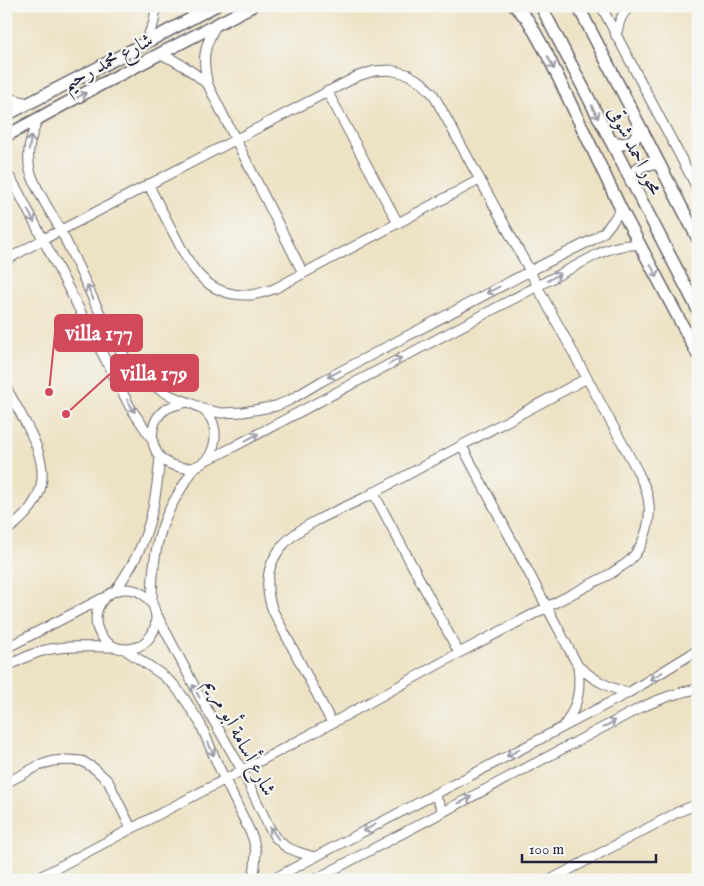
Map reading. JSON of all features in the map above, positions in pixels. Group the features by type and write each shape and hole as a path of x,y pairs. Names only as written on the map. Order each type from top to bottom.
{"street":[{"path":"145,43 154,22 156,6"},
{"path":"184,6 203,12"},
{"name":"شارع محمد رحيم","path":"6,115 215,6"},
{"name":"شارع محمد رحيم","path":"6,136 252,6"},
{"path":"515,6 528,20 547,54 621,209 695,342 698,355"},
{"name":"محور احمد شوقى","path":"578,6 698,239"},
{"path":"601,6 698,190"},
{"path":"616,36 622,15 632,6"},
{"path":"528,20 542,9"},
{"name":"محور احمد شوقى","path":"542,9 698,310"},
{"path":"218,23 209,37 204,53 204,69 208,85 303,273"},
{"path":"160,54 186,66 208,85"},
{"path":"6,260 60,230 358,76 374,71 390,70 407,74 421,82 433,94 530,271 646,490 650,509 648,528 640,546 628,562 612,573 34,880"},
{"path":"90,72 98,86"},
{"path":"327,91 398,223"},
{"path":"6,97 28,103"},
{"path":"38,119 31,136 29,152 30,169 34,182 60,230 112,338 128,362 157,388 174,398 202,409 210,416 216,437 208,459"},
{"path":"610,140 619,144 632,141 638,134 639,125"},
{"path":"631,181 634,173 640,167 652,163 660,165"},
{"path":"6,174 11,179 44,239 130,407 152,439 160,457 168,463 186,469 195,467 229,450 611,248 625,244 640,245"},
{"path":"148,184 187,260 199,276 214,287 233,294 252,294 274,290 479,180"},
{"path":"202,409 221,413 242,412 276,406 290,400 322,381 592,240 604,232 614,221 621,209"},
{"path":"332,723 273,611 269,599 267,582 271,566 278,552 290,537 305,527 462,446 587,378"},
{"path":"6,387 40,454 42,481 38,498 34,505 16,524 6,531"},
{"path":"152,439 153,428 157,418 174,405 188,402"},
{"path":"462,446 578,666 589,676 601,683 614,689 628,692"},
{"path":"116,590 137,556 143,542 157,490 160,457"},
{"path":"152,603 152,574 164,521 177,495 195,467"},
{"path":"373,492 459,653"},
{"path":"6,648 116,590 126,588 146,595 156,613 156,624 152,635 145,643 135,648 124,650 105,642 99,634 96,625 98,606 104,598"},
{"name":"شارع أسامة أبو مريم","path":"156,613 200,697 242,770 275,837 286,847 314,857"},
{"path":"6,667 44,650 114,647"},
{"name":"شارع أسامة أبو مريم","path":"124,650 174,685 200,723 252,838 256,852 252,880"},
{"path":"271,880 628,692 698,650"},
{"path":"564,726 573,713 578,698 580,682 578,666"},
{"path":"314,880 647,704 685,691 698,689"},
{"path":"6,783 38,766 53,761 82,761 95,769 108,781 131,828"},
{"path":"434,794 443,811"},
{"path":"550,880 678,812 698,804"}],"place":[{"name":"villa 177","path":"49,392"},
{"name":"villa 179","path":"66,414"}]}
